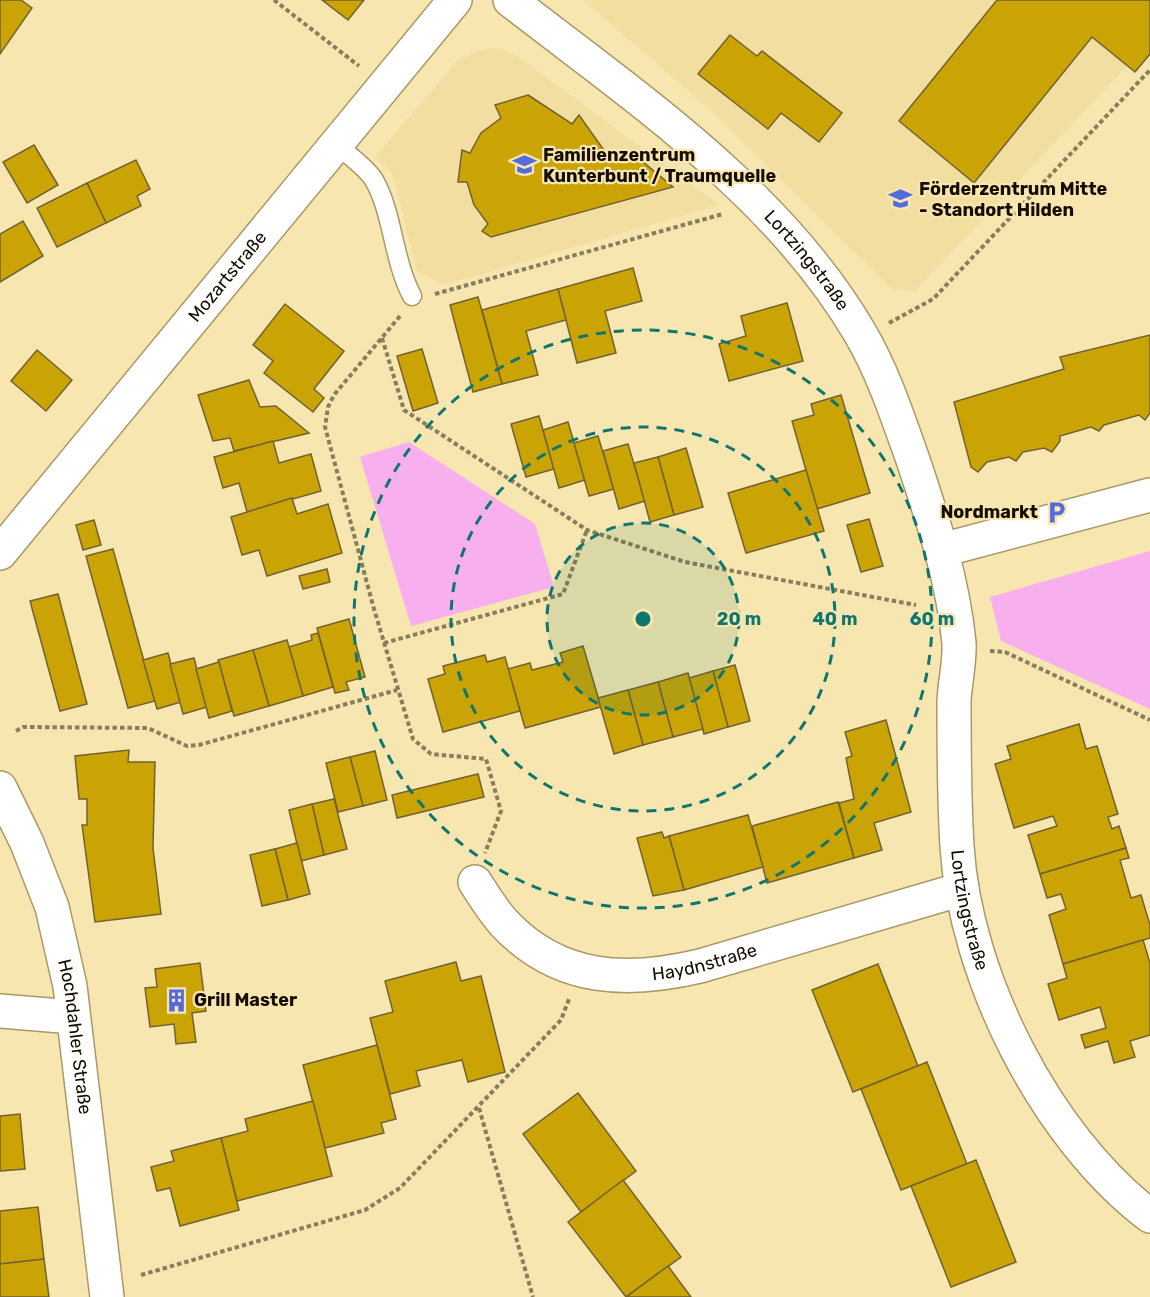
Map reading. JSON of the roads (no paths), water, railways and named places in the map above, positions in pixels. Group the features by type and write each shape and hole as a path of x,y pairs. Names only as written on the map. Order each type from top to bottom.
{"street":[{"name":"Mozartstraße","path":"0,553 455,0"},
{"name":"Lortzingstraße","path":"510,0 734,180 789,236 830,288 861,335 904,435 942,550 953,601 959,649 954,696 957,847 962,890 975,944 1002,1019 1028,1072 1058,1118 1090,1158 1150,1216"},
{"path":"942,550 1150,495"},
{"name":"Hochdahler Straße","path":"0,788 27,843 52,907 70,986 107,1297"},
{"name":"Haydnstraße","path":"475,882 503,922 519,938 554,960 579,970 615,978 659,976 700,966 962,890"},
{"path":"0,1011 73,1017"}],"lane":[{"path":"336,144 373,178 403,278 412,296"}],"place":[{"name":"Familienzentrum Kunterbunt / Traumquelle","path":"525,165"},
{"name":"Förderzentrum Mitte - Standort Hilden","path":"901,199"},
{"name":"Nordmarkt","path":"1056,512"},
{"name":"Grill Master","path":"176,1000"}]}
